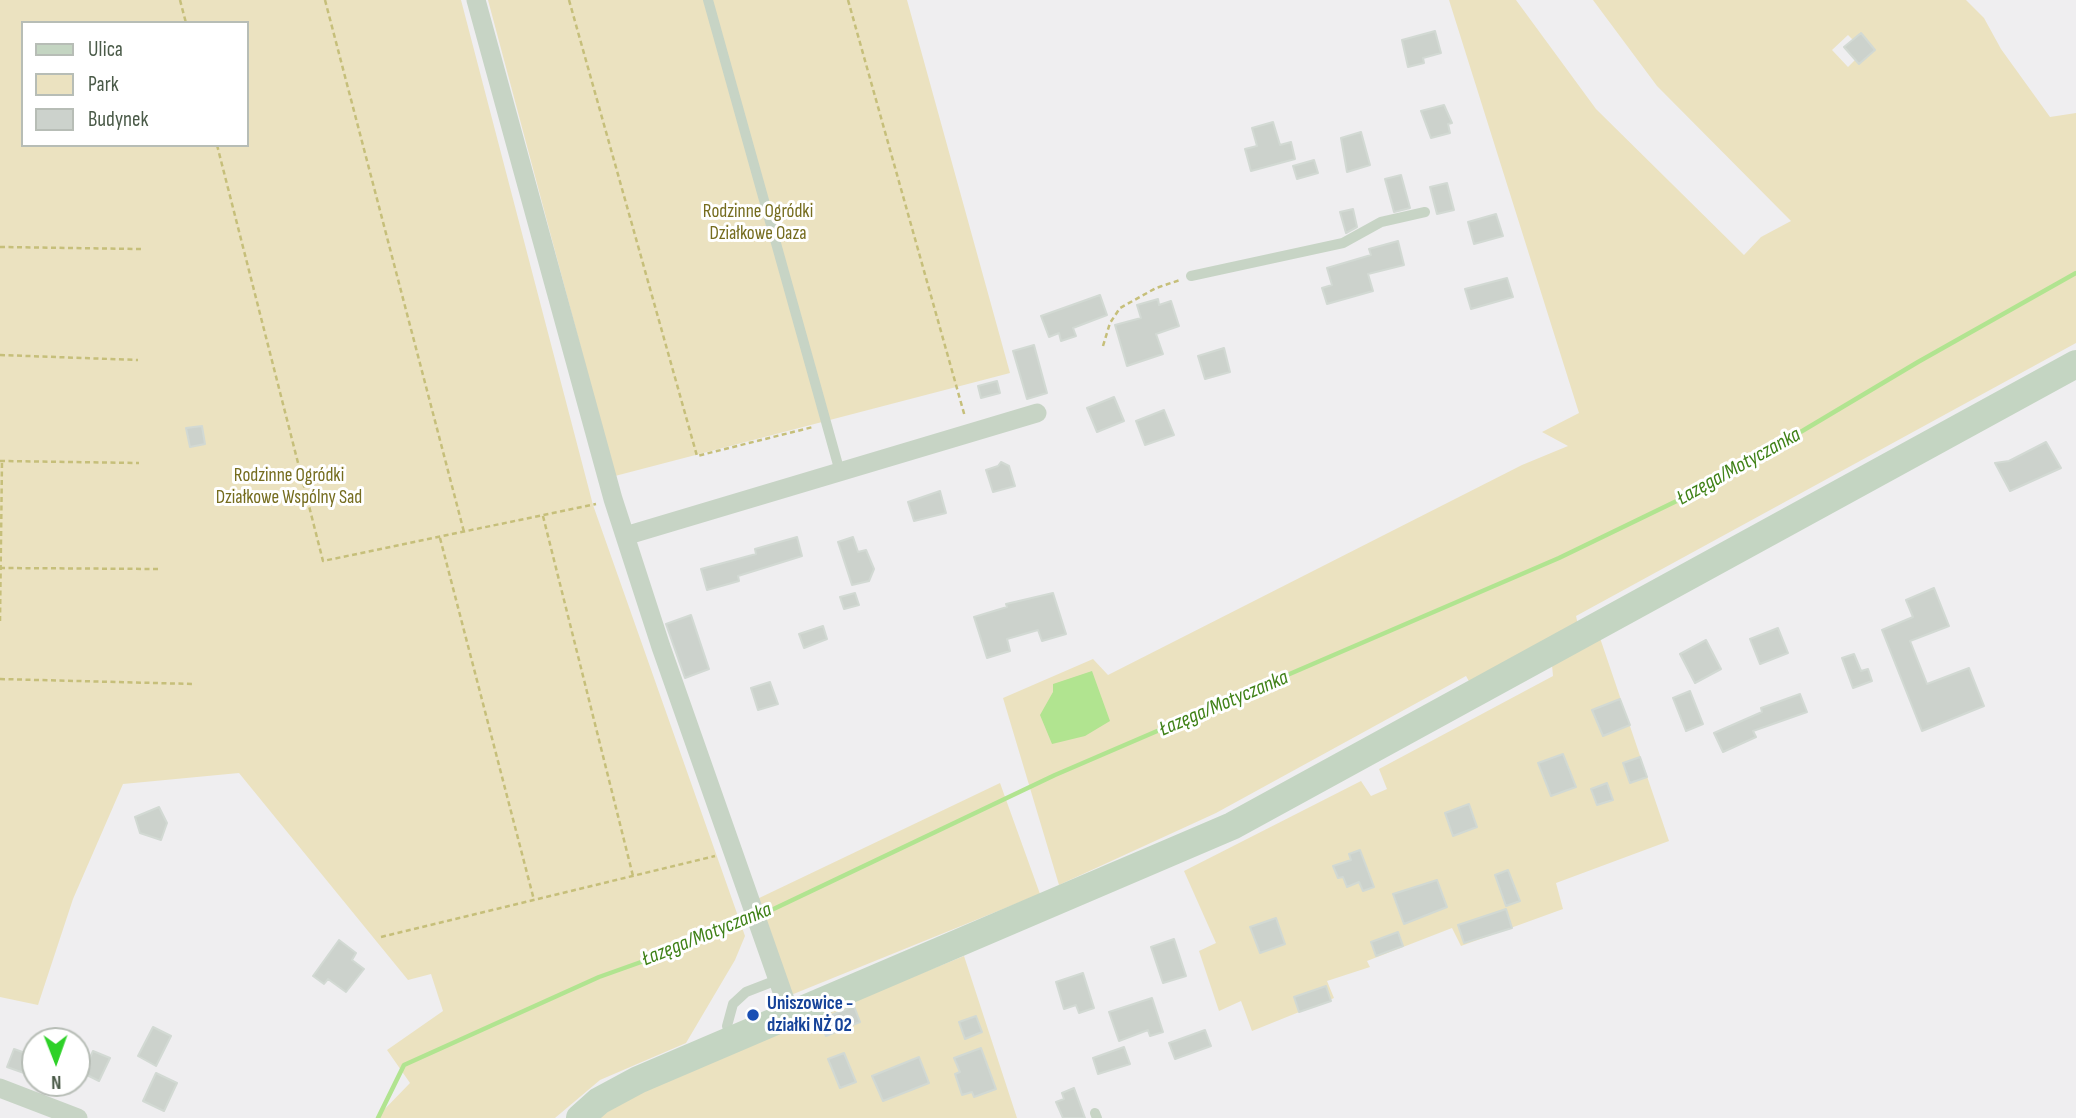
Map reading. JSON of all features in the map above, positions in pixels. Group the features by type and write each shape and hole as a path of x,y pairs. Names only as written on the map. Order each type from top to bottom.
{"street":[{"path":"476,0 613,499 732,852 790,1014"},
{"path":"580,1118 620,1088 1232,826 2076,364"},
{"path":"625,536 1037,413"},
{"path":"0,1088 78,1118"}],"lane":[{"path":"708,0 840,472"},
{"path":"1191,276 1343,243 1381,222 1425,212"},
{"path":"732,1039 727,1026 733,1004 746,992 777,980"}],"path":[{"path":"180,0 185,21"},
{"path":"325,0 465,532"},
{"path":"569,0 697,456 827,424"},
{"path":"848,0 970,434"},
{"path":"218,147 323,561 613,499"},
{"path":"0,247 141,249"},
{"path":"1103,346 1110,323 1120,308 1156,288 1191,276"},
{"path":"0,355 138,360"},
{"path":"0,621 1,461 139,463"},
{"path":"543,516 633,876"},
{"path":"439,537 534,900"},
{"path":"0,569 160,569"},
{"path":"0,679 194,684"},
{"path":"381,937 732,852"}],"green space":[{"name":"Rodzinne Ogródki Działkowe Wspólny Sad","path":"0,0 461,0 593,505 745,936 735,960 686,1043 600,1080 555,1118 376,1118 410,1083 387,1050 443,1011 431,974 408,980 239,773 123,784 73,899 38,1005 0,997"},
{"name":"Rodzinne Ogródki Działkowe Oaza","path":"488,0 907,0 1010,373 615,476"},
{"path":"1449,0 1516,0 1596,109 1744,255 1761,237 1791,221 1657,86 1593,0 1966,0 1984,18 2001,49 2050,117 2076,113 2076,343 1576,616 1578,625 1470,683 1466,676 1216,813 1059,885 1003,698 1093,659 1108,675 1522,465 1568,446 1542,432 1579,413","holes":["1848,35 1864,51 1848,67 1832,50"]},
{"path":"1600,638 1669,841 1556,883 1563,909 1461,946 1452,928 1367,961 1370,967 1327,981 1334,998 1252,1031 1241,1001 1219,1011 1199,951 1216,943 1184,871 1361,781 1371,796 1387,789 1379,769 1553,676 1552,665"},
{"path":"1000,783 1040,894 791,995 755,900"},
{"path":"964,956 1017,1118 597,1118 666,1077"}],"shaded area":[{"path":"1092,671 1110,721 1085,736 1052,744 1040,715 1053,692 1053,684"}],"building":[{"path":"1435,31 1441,53 1423,58 1424,63 1408,67 1402,40"},
{"path":"1861,33 1875,50 1859,64 1844,47"},
{"path":"1444,105 1452,123 1448,124 1450,133 1431,138 1421,111"},
{"path":"1273,122 1280,145 1291,142 1295,159 1251,171 1245,149 1257,146 1252,128"},
{"path":"1361,132 1370,165 1347,172 1341,138"},
{"path":"1314,160 1318,173 1297,179 1293,166"},
{"path":"1401,175 1410,208 1394,212 1385,179"},
{"path":"1447,183 1454,210 1437,214 1430,187"},
{"path":"1353,209 1357,227 1346,233 1340,212"},
{"path":"1496,214 1503,236 1474,244 1468,222"},
{"path":"1398,241 1404,265 1368,274 1373,291 1327,304 1322,288 1332,285 1327,268 1371,255 1369,249"},
{"path":"1507,278 1513,297 1471,309 1465,289"},
{"path":"1100,295 1107,315 1073,328 1076,336 1061,341 1059,333 1049,337 1041,316"},
{"path":"1158,299 1159,305 1171,301 1179,326 1156,334 1163,354 1127,366 1115,325 1141,318 1137,305"},
{"path":"1034,345 1047,393 1027,399 1013,351"},
{"path":"1224,348 1230,372 1205,379 1198,356"},
{"path":"997,381 1000,393 981,398 978,386"},
{"path":"1114,397 1124,421 1097,432 1087,408"},
{"path":"1164,410 1174,435 1145,445 1136,421"},
{"path":"202,426 205,444 190,447 186,428"},
{"path":"2046,442 2061,468 2010,491 1995,463 2009,461"},
{"path":"1001,462 1009,466 1015,486 993,492 986,470 998,466"},
{"path":"940,491 946,513 914,521 908,502"},
{"path":"797,537 802,556 738,576 739,581 707,590 701,569 756,554 755,549"},
{"path":"853,537 858,552 866,550 874,569 869,581 852,585 838,542"},
{"path":"1934,588 1949,626 1910,641 1927,684 1969,668 1984,706 1922,731 1882,630 1913,617 1906,600"},
{"path":"855,593 859,605 844,609 840,597"},
{"path":"1053,593 1066,634 1042,641 1038,630 1007,639 1010,651 987,658 974,617 1007,607 1006,604"},
{"path":"691,615 709,669 685,678 666,624"},
{"path":"823,626 827,639 804,648 799,634"},
{"path":"1778,628 1788,653 1760,664 1750,639"},
{"path":"1706,640 1721,669 1695,683 1680,654"},
{"path":"1854,654 1861,671 1868,669 1872,681 1853,688 1842,658"},
{"path":"770,682 778,704 758,710 751,688"},
{"path":"1690,691 1703,724 1686,731 1673,698"},
{"path":"1800,694 1807,712 1753,731 1756,737 1723,752 1714,733 1762,712 1761,708"},
{"path":"1620,699 1630,725 1603,736 1592,710"},
{"path":"1563,754 1576,787 1551,796 1538,763"},
{"path":"1640,757 1647,777 1630,783 1623,763"},
{"path":"1607,783 1613,800 1597,805 1591,789"},
{"path":"1469,804 1477,827 1453,836 1445,813"},
{"path":"159,807 167,823 161,840 140,833 135,817"},
{"path":"1360,850 1374,887 1363,891 1359,882 1347,887 1343,877 1338,878 1333,866 1351,860 1349,854"},
{"path":"1508,870 1520,901 1506,906 1495,875"},
{"path":"1437,880 1447,907 1404,924 1393,894"},
{"path":"1506,909 1512,928 1464,943 1458,925"},
{"path":"1276,918 1285,944 1260,953 1250,927"},
{"path":"1398,932 1403,946 1376,956 1371,942"},
{"path":"1174,939 1186,976 1163,983 1151,947"},
{"path":"339,940 356,953 352,960 364,969 346,992 328,979 324,984 313,976"},
{"path":"1083,973 1094,1008 1079,1013 1076,1005 1064,1009 1056,982"},
{"path":"1326,986 1331,1001 1299,1012 1294,997"},
{"path":"1152,998 1163,1032 1150,1036 1148,1030 1119,1041 1109,1012"},
{"path":"854,1006 860,1022 826,1036 819,1020"},
{"path":"976,1016 982,1032 965,1039 959,1022"},
{"path":"153,1027 171,1036 156,1066 138,1056"},
{"path":"1205,1030 1211,1046 1175,1059 1169,1043"},
{"path":"1124,1047 1130,1064 1098,1074 1093,1058"},
{"path":"981,1048 996,1089 974,1097 972,1092 962,1095 955,1074 960,1072 954,1058"},
{"path":"14,1049 21,1051 21,1072 7,1067"},
{"path":"93,1051 110,1058 99,1081 91,1077"},
{"path":"844,1053 856,1082 840,1088 828,1059"},
{"path":"919,1057 929,1083 883,1101 872,1076"},
{"path":"156,1073 177,1083 164,1111 143,1101"},
{"path":"1074,1088 1085,1118 1063,1118 1056,1102 1064,1099 1062,1093"}],"waterway":[{"name":"Łazęga/Motyczanka","path":"761,915 1055,775 1559,558 1720,480 1918,362 2076,273"},
{"name":"Łazęga/Motyczanka","path":"378,1118 404,1065 599,977 714,936 753,919"}],"place":[{"name":"Uniszowice - działki NŻ 02","path":"753,1015"}]}
